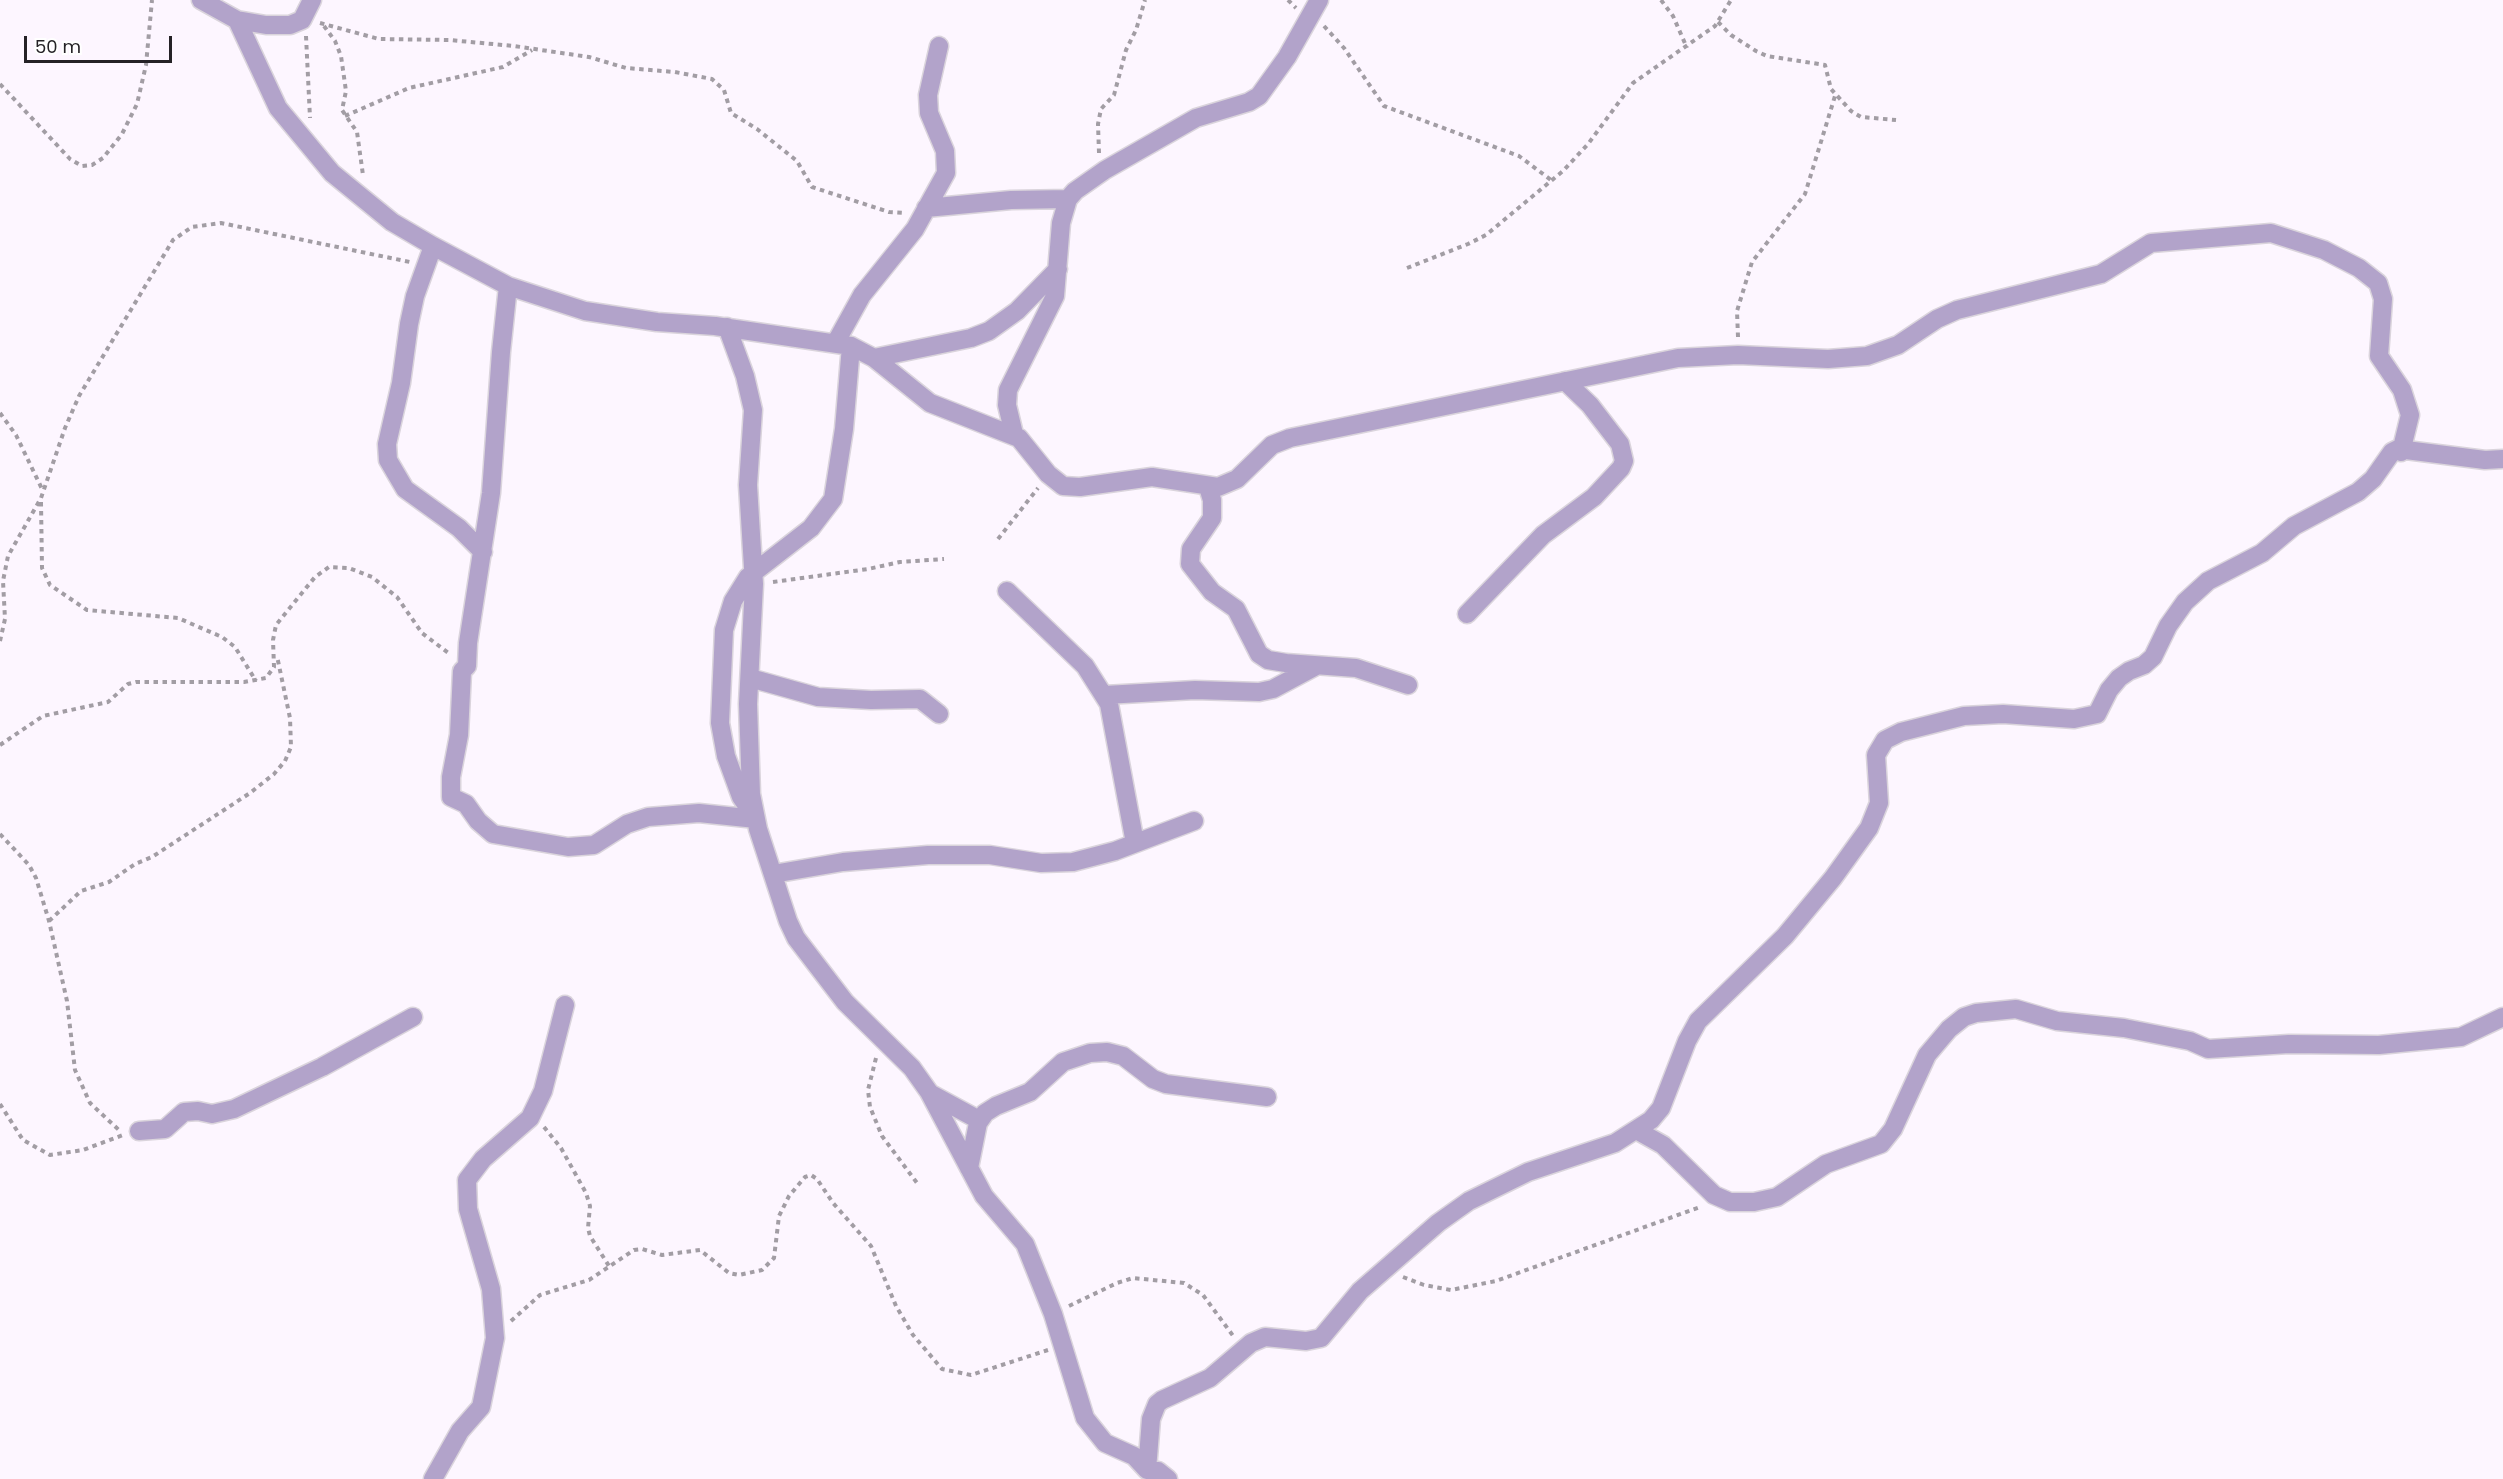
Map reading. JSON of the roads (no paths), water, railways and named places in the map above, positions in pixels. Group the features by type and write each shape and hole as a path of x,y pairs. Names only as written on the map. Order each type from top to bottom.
{"street":[{"path":"201,0 237,20 283,26 313,9"},
{"path":"1014,435 1007,405 1008,390 1052,305 1063,212 1074,191 1105,170 1196,118 1249,102 1259,96 1287,57 1314,6"},
{"path":"237,20 278,108 332,173 392,222 433,246 508,285 541,298 604,315 727,327 844,344 874,358 930,403 952,414 1014,435 1028,448 1048,474 1060,484 1072,487 1152,477 1208,487 1225,485 1237,479 1272,445 1290,438 1678,358 1738,355 1828,359 1867,356 1899,345 1936,319 1957,310 2101,274 2151,243 2271,232 2324,250 2359,268 2378,283 2383,299 2379,356 2402,390 2410,415 2401,452"},
{"path":"756,819 741,797 726,756 720,723 724,630 733,601 754,578 811,528 833,499 844,429 844,344 862,295 899,252 947,169 945,151 929,113 928,95 939,46"},
{"path":"926,208 1011,200 1068,200"},
{"path":"433,246 415,296 409,324 387,444 388,460 405,489 459,528 483,552"},
{"path":"874,358 971,338 989,331 1017,311 1058,269"},
{"path":"508,285 483,552 468,644 467,666 462,671 459,735 453,758 450,792 452,798 466,804 490,833 580,847 594,845 627,824 648,817 699,813 756,819"},
{"path":"727,327 745,376 753,410 748,485 754,578 748,744 756,819 788,921 796,938 845,1002 912,1068 929,1092 984,1196 1025,1244 1053,1314 1085,1418 1105,1443 1134,1456 1147,1470 1158,1471 1168,1479"},
{"path":"1467,614 1543,535 1587,503 1621,468 1624,461 1620,444 1590,405 1565,381"},
{"path":"1147,1470 1149,1424 1157,1404 1168,1396 1210,1378 1242,1350 1268,1337 1306,1341 1321,1338 1333,1327 1355,1296 1438,1223 1468,1201 1528,1172 1606,1147 1638,1131 1660,1108 1687,1041 1698,1021 1785,936 1833,878 1869,828 1879,803 1876,760 1881,744 1900,732 1964,716 2003,714 2074,719 2097,714 2109,690 2119,678 2129,670 2144,665 2153,657 2168,626 2185,602 2208,581 2262,553 2294,526 2358,492 2373,479 2392,452 2398,449 2401,452 2503,459"},
{"path":"1208,487 1212,500 1212,518 1189,554 1192,568 1212,592 1236,609 1258,654 1268,660 1356,668 1408,685"},
{"path":"1008,591 1074,655 1105,695 1112,714 1135,843"},
{"path":"1105,695 1195,690 1259,692 1273,689 1316,666"},
{"path":"750,678 818,697 871,700 920,699 939,714"},
{"path":"773,874 843,862 928,855 990,855 1041,863 1073,862 1135,843 1194,821"},
{"path":"434,1479 460,1431 481,1407 495,1338 491,1289 468,1209 467,1180 483,1159 530,1118 543,1090 565,1005"},
{"path":"1638,1131 1664,1145 1700,1182 1721,1198 1742,1203 1777,1197 1826,1164 1881,1144 1893,1129 1927,1054 1949,1029 1964,1017 1976,1013 2016,1009 2057,1021 2124,1028 2190,1041 2208,1048 2289,1044 2379,1045 2461,1037 2503,1017"},
{"path":"131,1133 165,1129 184,1112 198,1111 212,1114 234,1109 322,1067 413,1017"},
{"path":"969,1168 980,1120 996,1106 1035,1089 1063,1062 1098,1052 1123,1056 1153,1078 1166,1084 1267,1097"},
{"path":"929,1092 980,1120"}]}
